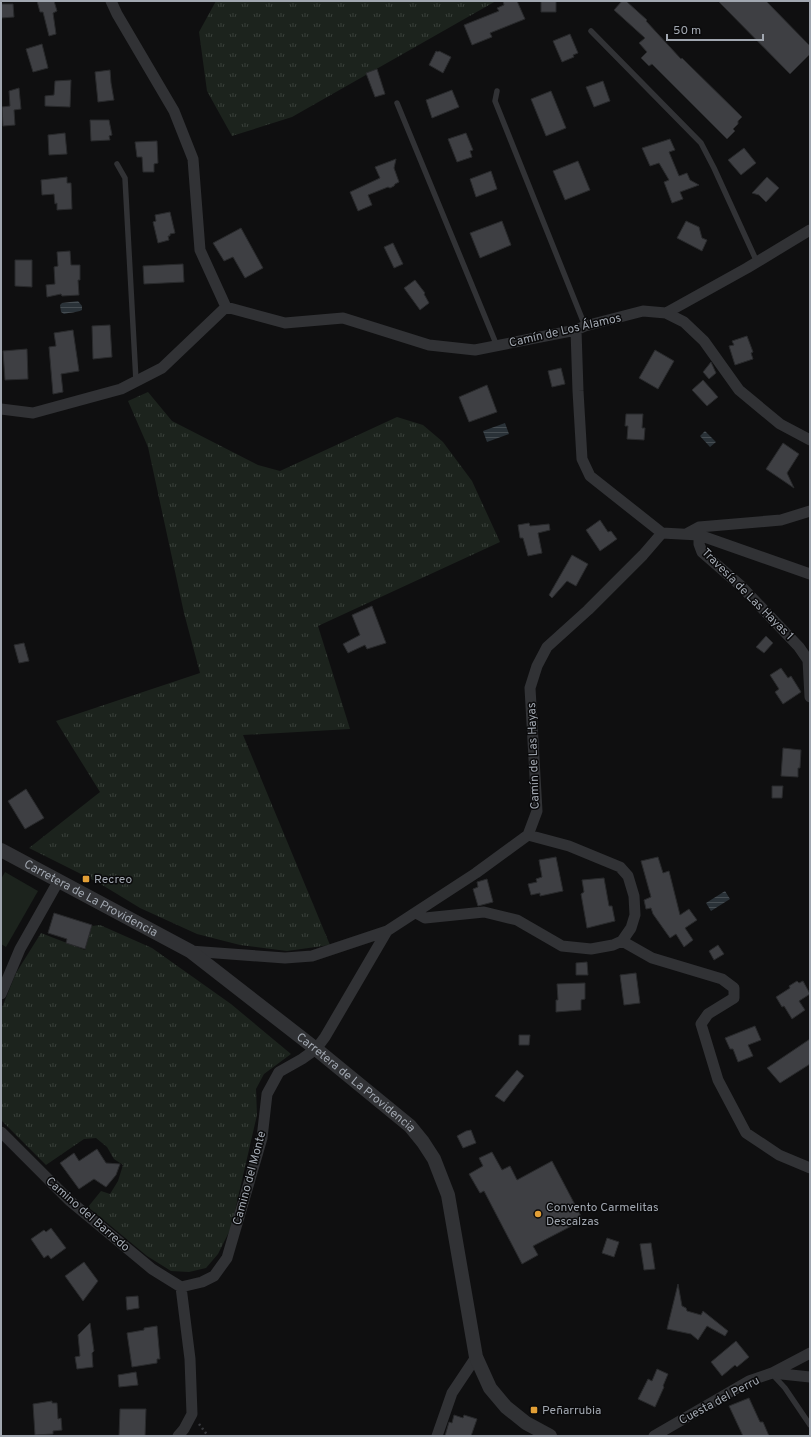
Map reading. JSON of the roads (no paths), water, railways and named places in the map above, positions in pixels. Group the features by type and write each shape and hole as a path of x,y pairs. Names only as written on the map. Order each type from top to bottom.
{"street":[{"path":"1,409 33,413 121,389 162,368 226,306 200,250 193,159 174,111 116,14 111,1"},
{"path":"666,313 757,262 810,230"},
{"name":"Camín de Los Álamos","path":"226,306 285,323 343,318 429,345 475,350 580,328 643,311 666,313"},
{"path":"666,313 684,322 704,341 739,390 780,424 810,440"},
{"path":"580,328 578,391 582,459 590,476 662,533 699,535 810,574"},
{"path":"685,534 699,527 781,520 810,511"},
{"name":"Camín de Las Hayas","path":"528,835 537,812 530,688 537,666 547,647 588,610 643,555 662,533"},
{"name":"Travesía de Las Hayas 1","path":"699,535 699,544 702,552 741,586 799,647 808,660 810,697"},
{"path":"190,951 285,958 312,956 387,931 416,912 476,873 528,835 569,846 620,867 628,876 634,896 635,915 631,928 622,941 614,945 591,949 562,946 517,920 484,912 425,918 416,912"},
{"name":"Carretera de La Providencia","path":"1,850 190,951 316,1049 410,1126 434,1159 448,1195 476,1357 490,1388 506,1407 526,1423 550,1436"},
{"path":"1,994 20,949 59,880"},
{"name":"Camino del Monte","path":"182,1287 202,1282 214,1276 226,1258 262,1138 267,1094 279,1072 316,1049 325,1037 387,931"},
{"path":"622,941 652,958 722,979 734,988 734,998 708,1014 701,1024 718,1080 746,1133 779,1155 810,1168"},
{"name":"Camino del Barredo","path":"1,1132 70,1201 152,1269 182,1287"},
{"path":"178,1436 184,1429 192,1414 190,1359 182,1287"},
{"path":"772,1373 810,1353"},
{"path":"437,1436 452,1393 476,1357"},
{"name":"Cuesta del Perru","path":"654,1436 749,1382 772,1373 810,1377"}],"lane":[{"path":"591,31 701,143 757,262"},
{"path":"497,91 495,101 580,328"},
{"path":"396,103 497,346"},
{"path":"117,164 125,178 136,381"},
{"path":"772,1373 785,1388 810,1425"}],"place":[{"name":"Recreo","path":"86,879"},
{"name":"Convento Carmelitas Descalzas","path":"538,1214"},
{"name":"Peñarrubia","path":"534,1410"}]}
